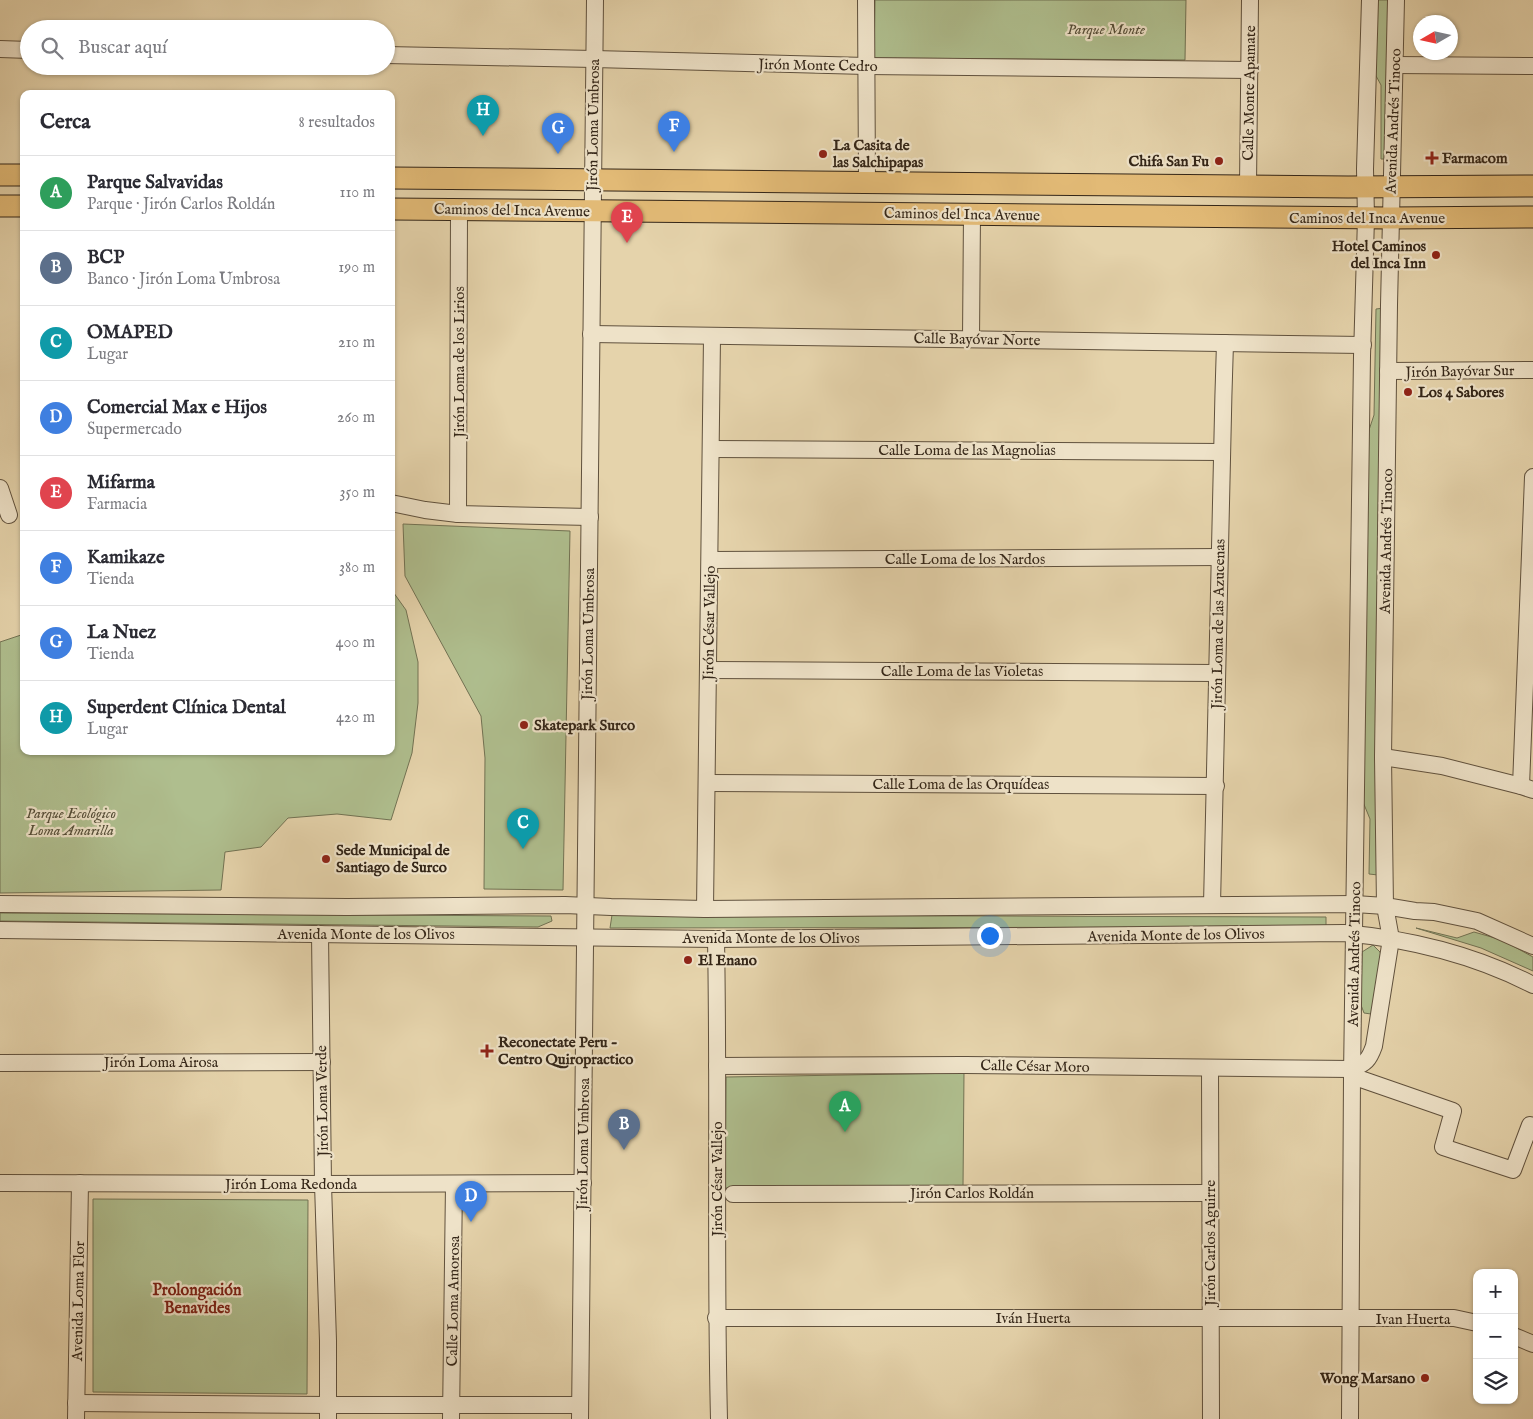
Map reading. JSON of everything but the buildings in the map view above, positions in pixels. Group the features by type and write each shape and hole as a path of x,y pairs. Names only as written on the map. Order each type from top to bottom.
{"main road":[{"path":"0,175 20,175"},
{"name":"Caminos del Inca Avenue","path":"395,178 1533,186"},
{"path":"0,206 20,206"},
{"name":"Caminos del Inca Avenue","path":"395,209 1366,218 1533,217"}],"street":[{"name":"Jirón Loma Umbrosa","path":"580,1412 595,0"},
{"path":"866,0 867,181"},
{"name":"Calle Monte Apamate","path":"1248,185 1250,0"},
{"name":"Avenida Andrés Tinoco","path":"1350,1419 1352,1072 1370,0"},
{"name":"Avenida Andrés Tinoco","path":"1352,1072 1370,1056 1374,1046 1391,939 1385,906 1383,757 1390,218 1396,0"},
{"path":"0,49 20,50"},
{"name":"Jirón Monte Cedro","path":"395,55 866,66 1250,70"},
{"path":"1395,65 1533,66"},
{"name":"Jirón Loma de los Lirios","path":"458,514 459,210"},
{"path":"971,339 972,214"},
{"name":"Calle Bayóvar Norte","path":"591,334 1363,345"},
{"name":"Jirón César Vallejo","path":"705,909 712,337"},
{"name":"Jirón Loma de las Azucenas","path":"1212,905 1225,342"},
{"name":"Jirón Bayóvar Sur","path":"1388,371 1533,370"},
{"name":"Calle Loma de las Magnolias","path":"711,449 1222,452"},
{"path":"1383,757 1442,766 1527,788 1533,477"},
{"path":"0,488 11,514"},
{"path":"395,504 458,514 590,517"},
{"name":"Calle Loma de los Nardos","path":"710,560 1220,557"},
{"name":"Calle Loma de las Violetas","path":"708,670 1216,673"},
{"name":"Calle Loma de las Orquídeas","path":"707,783 1216,786"},
{"name":"Avenida Monte de los Olivos","path":"0,904 337,907 565,905 705,909 1355,904 1434,912 1477,921 1533,946"},
{"name":"Avenida Monte de los Olivos","path":"0,930 716,939 1344,933 1391,939 1468,957 1533,984"},
{"name":"Jirón Loma Verde","path":"320,934 328,1412"},
{"name":"Jirón César Vallejo","path":"716,939 716,1318 719,1419"},
{"name":"Jirón Loma Airosa","path":"0,1063 322,1062"},
{"name":"Calle César Moro","path":"717,1066 965,1065 1352,1072 1453,1111 1443,1147 1513,1170 1530,1126 1533,1126"},
{"name":"Jirón Carlos Aguirre","path":"1210,1068 1211,1419"},
{"name":"Jirón Loma Redonda","path":"0,1183 583,1183"},
{"name":"Avenida Loma Flor","path":"76,1411 80,1183"},
{"name":"Calle Loma Amorosa","path":"451,1412 454,1184"},
{"name":"Jirón Carlos Roldán","path":"734,1194 1210,1193"},
{"name":"Iván Huerta","path":"716,1318 1210,1317 1350,1319"},
{"name":"Ivan Huerta","path":"1350,1319 1454,1318 1473,1322"},
{"path":"1518,1338 1533,1344"},
{"path":"76,1411 580,1412"}],"green space":[{"name":"Parque Monte","path":"875,0 1186,0 1185,60 874,58"},
{"path":"1371,0 1393,0 1389,159 1381,159 1381,85 1370,65"},
{"path":"1384,308 1378,875 1369,874 1370,819 1363,802 1368,433 1374,415 1376,309"},
{"path":"403,524 570,531 563,890 484,889 485,758 481,716 405,576"},
{"name":"Parque Ecológico Loma Amarilla","path":"395,595 406,610 418,662 418,703 412,753 391,820 337,814 288,818 261,847 225,852 221,890 0,893 0,642 20,635 20,755 395,755"},
{"path":"0,913 551,916 552,921 538,927 0,921"},
{"path":"612,915 1326,917 1326,927 610,928"},
{"path":"1416,928 1457,938 1474,932 1502,940 1533,957 1533,971 1481,948"},
{"path":"1373,945 1380,952 1382,958 1375,1007 1371,1014 1364,1013 1361,1005 1362,952"},
{"path":"964,1073 963,1187 725,1188 726,1077"},
{"path":"93,1199 308,1200 307,1394 93,1392"}],"place":[{"name":"Superdent Clínica Dental","path":"483,136"},
{"name":"Kamikaze","path":"674,152"},
{"name":"La Nuez","path":"558,154"},
{"name":"La Casita de las Salchipapas","path":"823,154"},
{"name":"Farmacom","path":"1432,158"},
{"name":"Chifa San Fu","path":"1219,161"},
{"name":"Mifarma","path":"627,243"},
{"name":"Hotel Caminos del Inca Inn","path":"1436,255"},
{"name":"Los 4 Sabores","path":"1408,392"},
{"name":"Skatepark Surco","path":"524,725"},
{"name":"OMAPED","path":"523,849"},
{"name":"Sede Municipal de Santiago de Surco","path":"326,859"},
{"name":"El Enano","path":"688,960"},
{"name":"Reconectate Peru - Centro Quiropractico","path":"487,1051"},
{"name":"Parque Salvavidas","path":"845,1132"},
{"name":"BCP","path":"624,1150"},
{"name":"Comercial Max e Hijos","path":"471,1222"},
{"name":"Wong Marsano","path":"1425,1378"}],"district":[{"name":"Prolongación Benavides","path":"197,1298"}]}
